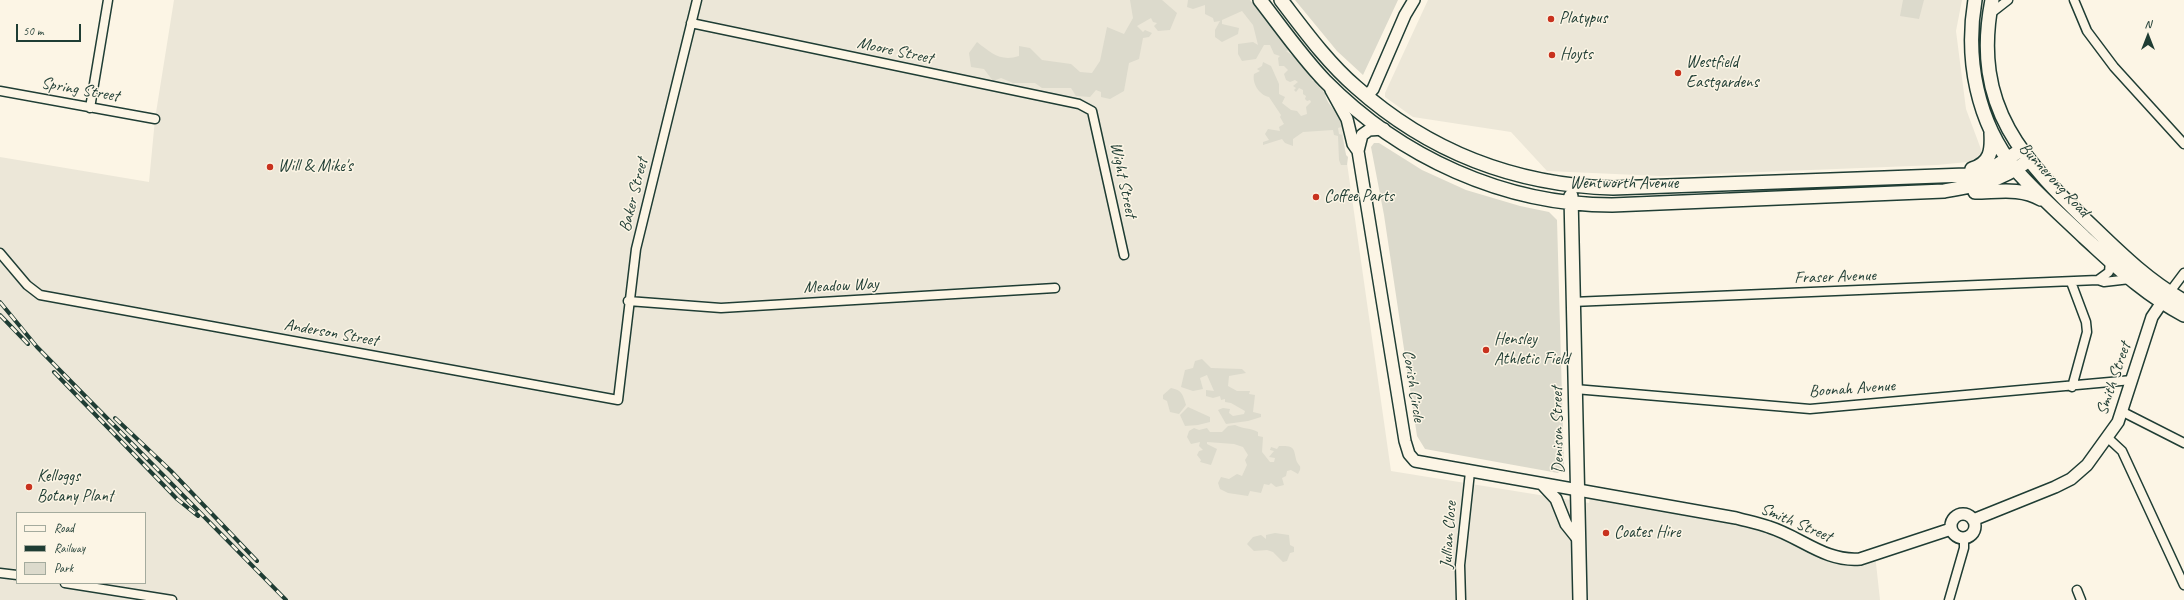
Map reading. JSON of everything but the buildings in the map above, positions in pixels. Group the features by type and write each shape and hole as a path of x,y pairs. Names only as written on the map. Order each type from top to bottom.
{"main road":[{"name":"Wentworth Avenue","path":"1260,0 1324,80 1356,108 1424,156 1453,171 1500,188 1571,203 1599,205 1645,204 1944,191 1990,182 2025,156"},
{"name":"Wentworth Avenue","path":"1281,0 1331,62 1367,96 1410,127 1464,157 1508,174 1572,186 1613,188 1941,176 1983,172 2012,165"},
{"name":"Bunnerong Road","path":"1975,0 1972,34 1972,62 1980,104 1991,132 2012,165 2048,203 2130,279 2165,298 2184,301"},
{"name":"Bunnerong Road","path":"1992,0 1988,16 1987,50 1992,88 2003,120 2025,156 2165,298 2184,315"},
{"path":"1356,108 1367,96"},
{"path":"1941,176 1974,169 1985,163 1991,151 1991,132"},
{"name":"Denison Street","path":"1572,186 1572,302 1580,600"},
{"path":"1944,191 2018,192 2034,195 2048,203"}],"street":[{"path":"90,108 108,0"},
{"name":"Baker Street","path":"618,400 628,302 637,243 696,0"},
{"path":"1367,96 1373,89 1405,15 1414,0"},
{"path":"1988,16 2008,0"},
{"path":"2074,0 2087,31 2114,67 2184,144"},
{"name":"Moore Street","path":"691,23 1079,104 1092,111"},
{"name":"Corish Circle","path":"1324,80 1342,108 1347,119 1353,144 1358,151 1407,449 1415,461 1577,490"},
{"name":"Spring Street","path":"0,91 90,108 155,118"},
{"name":"Wight Street","path":"1092,111 1124,255"},
{"path":"1358,151 1362,135 1369,130 1384,129"},
{"name":"Anderson Street","path":"0,253 27,286 40,295 618,400"},
{"path":"2098,280 2108,272 2110,261"},
{"path":"2165,298 2184,273"},
{"name":"Fraser Avenue","path":"1572,302 2098,280 2104,282 2130,279"},
{"path":"2071,282 2086,322 2087,332 2072,387"},
{"name":"Meadow Way","path":"628,302 721,308 1055,288"},
{"name":"Smith Street","path":"1973,520 2071,479 2087,465 2108,438 2123,412 2152,317 2165,298"},
{"name":"Boonah Avenue","path":"1575,389 1810,408 2072,387 2132,380"},
{"path":"2123,412 2184,443"},
{"path":"2108,438 2122,451 2184,585"},
{"name":"Jullian Close","path":"1461,600 1460,565 1470,472"},
{"path":"1542,484 1556,499 1566,524 1578,539"},
{"name":"Smith Street","path":"1577,490 1736,518 1769,527 1812,548 1846,560 1860,559 1951,529"},
{"path":"1957,515 1968,515 1973,520 1974,531 1964,538 1958,536 1951,529 1952,521 1957,515"},
{"path":"1949,600 1964,548 1964,538"},
{"path":"0,573 16,575"},
{"path":"71,584 172,600"},
{"path":"2077,590 2081,600"}],"shaded area":[{"path":"174,0 1250,0 1341,121 1391,471 1589,503 1591,491 1736,518 1834,557 1875,554 1880,600 0,600 0,157 149,182 155,119"},
{"name":"Westfield Eastgardens","path":"1428,0 1962,0 1956,31 1966,109 1982,152 1978,161 1937,165 1660,176 1547,171 1511,132 1413,117 1385,97 1385,93"}],"green space":[{"path":"1130,0 1162,0 1177,13 1170,30 1158,31 1154,26 1157,23 1153,22 1151,18 1137,26 1143,32 1145,30 1152,33 1149,37 1143,38 1139,59 1129,63 1124,91 1110,99 1101,97 1101,92 1096,90 1090,97 1076,96 1071,88 1042,88 1035,83 1013,83 1001,78 993,81 984,69 971,67 969,53 977,42 992,53 1001,57 1013,58 1019,56 1019,46 1030,48 1042,60 1071,64 1080,72 1092,73 1100,61 1107,27 1124,34 1133,18"},
{"path":"1188,0 1250,0 1268,22 1274,22 1273,28 1289,50 1286,51 1300,61 1313,81 1320,82 1319,86 1328,88 1325,93 1326,98 1336,112 1340,121 1341,127 1338,128 1339,134 1342,135 1346,155 1348,157 1347,165 1341,165 1339,160 1338,136 1334,135 1333,130 1303,132 1293,139 1293,146 1285,143 1282,139 1263,145 1263,142 1269,140 1265,134 1268,129 1280,131 1279,127 1284,124 1280,117 1281,115 1269,97 1262,94 1255,85 1254,74 1260,71 1257,69 1262,66 1263,62 1271,66 1279,84 1279,94 1285,97 1282,103 1291,110 1297,111 1301,116 1307,114 1306,107 1311,102 1310,100 1307,101 1305,99 1306,96 1303,94 1303,90 1299,88 1296,92 1294,90 1296,88 1293,86 1298,82 1295,80 1290,82 1286,80 1284,74 1288,70 1284,66 1279,66 1278,58 1280,56 1274,54 1270,45 1264,45 1256,59 1242,61 1238,54 1238,44 1253,42 1258,45 1253,25 1242,11 1222,20 1222,24 1239,28 1238,34 1222,42 1215,37 1215,30 1220,21 1214,22 1213,18 1205,14 1205,5 1193,9 1187,7"},
{"path":"1295,0 1398,0 1363,75 1337,51"},
{"path":"1903,0 1924,0 1919,19 1900,16"},
{"path":"1374,143 1379,143 1422,170 1466,190 1520,206 1549,212 1557,220 1564,467 1558,473 1425,449 1417,436 1384,215 1371,147"},
{"path":"1202,359 1211,368 1242,369 1246,373 1229,376 1228,386 1237,391 1250,391 1249,394 1255,395 1253,412 1261,414 1261,417 1248,421 1226,424 1218,410 1223,408 1230,409 1229,413 1233,416 1244,414 1245,411 1231,403 1225,402 1225,399 1221,400 1220,396 1213,398 1206,396 1206,390 1214,391 1207,375 1200,378 1203,389 1193,391 1181,387 1185,370 1193,368 1195,361"},
{"path":"1171,388 1180,392 1185,401 1186,405 1179,414 1170,412 1167,401 1163,399 1163,395"},
{"path":"1188,407 1210,417 1210,422 1185,426 1180,415"},
{"path":"1235,425 1258,432 1258,436 1263,437 1262,452 1270,462 1274,462 1275,458 1269,457 1274,451 1270,450 1271,447 1277,449 1279,446 1292,447 1297,462 1300,466 1298,474 1291,470 1287,471 1286,476 1282,478 1284,485 1276,487 1271,483 1269,485 1264,484 1261,493 1250,491 1248,496 1228,493 1220,489 1218,483 1221,477 1229,479 1237,474 1242,476 1247,465 1245,460 1248,455 1243,447 1234,444 1207,442 1207,444 1217,449 1211,465 1200,462 1201,460 1197,455 1199,451 1203,450 1199,446 1200,442 1191,444 1187,437 1189,431 1194,428 1199,430 1207,428 1210,432 1222,432 1228,426"},
{"path":"1275,533 1289,535 1290,545 1294,547 1294,552 1290,553 1287,561 1283,562 1273,552 1267,550 1254,551 1247,544 1253,537 1261,535 1266,539 1266,535"}],"railway":[{"path":"0,302 37,347 286,600"},
{"path":"0,315 28,344"},
{"path":"54,372 177,499 198,516"},
{"path":"115,418 171,471 257,561"}],"place":[{"name":"Platypus","path":"1551,19"},
{"name":"Hoyts","path":"1552,55"},
{"name":"Westfield Eastgardens","path":"1678,73"},
{"name":"Will & Mike's","path":"270,167"},
{"name":"Coffee Parts","path":"1316,197"},
{"name":"Hensley Athletic Field","path":"1486,350"},
{"name":"Kelloggs Botany Plant","path":"29,487"},
{"name":"Coates Hire","path":"1606,533"}]}
